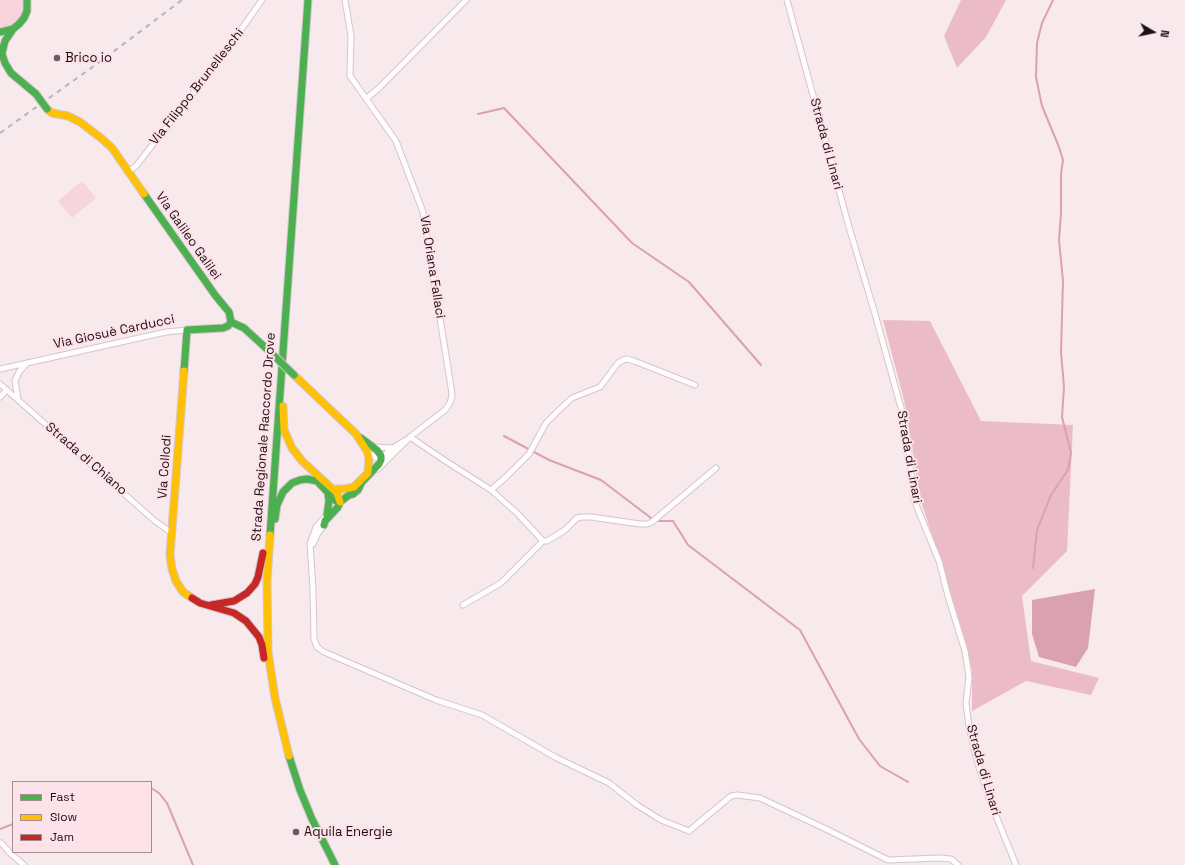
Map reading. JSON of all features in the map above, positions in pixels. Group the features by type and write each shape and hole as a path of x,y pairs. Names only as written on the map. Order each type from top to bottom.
{"main road":[{"name":"Strada Regionale Raccordo Drove","path":"308,0 267,574 266,618 270,669 278,715 288,753 312,819 336,865"},
{"name":"Via Galileo Galilei","path":"28,1 27,11 24,18 13,29 5,41 1,52 11,73 28,86 52,113 73,118 97,134 112,148 227,310 231,318 231,322"},
{"path":"0,32 13,29"},
{"path":"231,322 244,328 380,455 381,459 379,464 355,490 340,502 338,507 326,519 324,525"},
{"name":"Via Giosuè Carducci","path":"187,330 223,328 228,326 231,322"},
{"name":"Via Collodi","path":"187,330 170,555 172,572 179,586 192,598 211,605"},
{"path":"284,332 287,358 283,408 285,435 298,457 330,491 327,515"},
{"path":"355,490 368,473 369,461 368,453 356,434"},
{"path":"211,605 226,604 241,598 253,586 258,578 262,559 270,457 276,442"},
{"path":"266,618 271,596 276,514 280,498 285,489 292,483 305,479 312,479 319,482 330,491 338,494 340,502"},
{"path":"330,491 345,489 355,490"},
{"path":"211,605 240,616 249,623 256,633 263,649 270,697 278,715"}],"street":[{"name":"Via Filippo Brunelleschi","path":"128,172 136,166 190,97 228,48 262,0"},
{"name":"Via Oriana Fallaci","path":"345,0 350,36 350,76 396,141 423,212 451,387 452,396 450,403 445,410 410,437"},
{"path":"366,99 379,88 466,0"},
{"name":"Strada di Linari","path":"787,0 847,220 906,426 914,500 939,561 965,651 969,677 966,703 969,728 990,801 1016,865"},
{"name":"Via Giosuè Carducci","path":"0,369 166,332 187,330"},
{"path":"491,490 529,454 546,423 557,412 572,398 600,386 618,363 623,360 628,359 634,361 694,385"},
{"path":"18,400 15,381 19,372 27,362"},
{"name":"Strada di Chiano","path":"0,384 155,521 172,533"},
{"path":"0,397 7,390"},
{"path":"368,473 393,448 410,437"},
{"path":"311,551 316,536 324,525 355,490 410,437"},
{"path":"410,437 491,490 518,514 543,541"},
{"path":"372,446 393,448"},
{"path":"368,453 377,459 393,455"},
{"path":"463,605 501,582 543,541 550,540 565,530 577,518 591,517 647,524 652,522 716,468"},
{"path":"340,502 317,525 312,534 310,544 314,638 317,646 324,652 436,700 482,716 555,757 609,783 637,805 661,820 689,831 731,796 737,795 760,798 826,828 888,860 939,858 951,859 958,865"},
{"path":"1,843 24,865"}],"shaded area":[{"path":"0,0 23,0 24,2 20,17 15,23 8,27 0,28"},
{"path":"961,0 1006,0 986,37 957,68 944,36"},
{"path":"82,181 96,198 72,218 58,201"},
{"path":"883,320 930,321 981,421 1073,425 1067,551 1022,596 1031,661 1099,678 1091,695 1026,681 972,711 972,671 964,637 919,495 904,400"},
{"path":"1095,589 1088,648 1076,667 1039,657 1032,634 1032,600"}],"waterway":[{"path":"1033,568 1037,530 1051,495 1068,470 1071,453 1062,417 1064,387 1061,352 1063,281 1059,240 1061,174 1063,160 1042,106 1036,77 1037,43 1042,23 1053,0"},
{"path":"478,114 504,108 632,243 689,282 761,365"},
{"path":"504,436 549,460 601,480 651,518"},
{"path":"657,521 673,521 688,545 800,630 859,739 880,766 908,782"},
{"path":"152,789 159,793 167,803 193,865"},
{"path":"0,829 12,824"}],"railway":[{"path":"0,133 101,61 182,0"}],"traffic: fast":[{"path":"0,32 13,29 19,24 27,11 27,0"},
{"path":"270,535 308,0"},
{"path":"2,53 5,41 13,29"},
{"path":"0,48 5,63 11,73 36,94"},
{"path":"36,94 47,109"},
{"path":"144,194 215,295 229,312 231,322"},
{"path":"231,322 244,328 268,350"},
{"path":"184,371 187,330 223,328 228,326 231,322"},
{"path":"268,350 294,375"},
{"path":"353,494 358,490 362,482 381,460 381,456 377,450 361,438"},
{"path":"275,519 277,505 283,492 292,483 300,480 307,479 317,481 336,501 340,502"},
{"path":"327,515 329,501 328,493"},
{"path":"324,525 325,521 338,507 340,502 349,495 353,494"},
{"path":"289,756 300,790 312,819 335,865"}],"traffic: slow":[{"path":"47,109 52,113 68,116 80,122 101,138 112,148 144,194"},
{"path":"184,371 170,555 176,581 183,592 192,598"},
{"path":"294,375 356,434 367,451 369,458 368,473 354,487"},
{"path":"283,406 284,430 292,448 302,461 337,493 340,502"},
{"path":"333,489 354,487"},
{"path":"270,535 267,581 268,652 275,698 289,756"}],"traffic: jam":[{"path":"211,605 234,601 247,593 255,584 258,577 263,553"},
{"path":"192,598 200,603 234,613 246,621 259,637 264,658"}],"place":[{"name":"Brico io","path":"57,58"},
{"name":"Aquila Energie","path":"296,832"}]}
